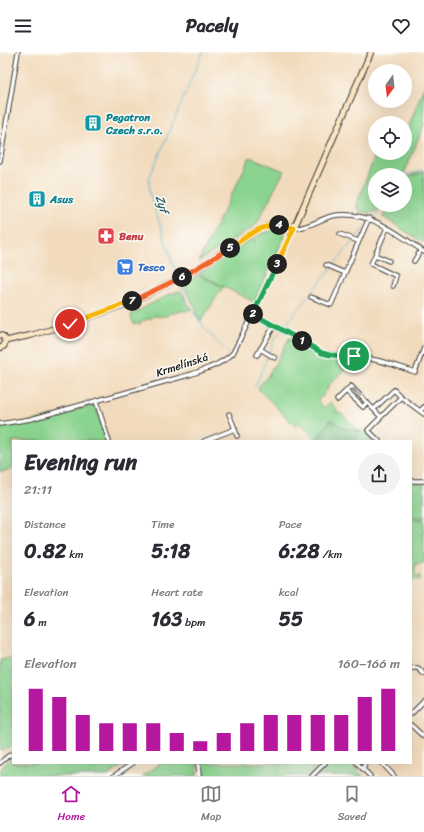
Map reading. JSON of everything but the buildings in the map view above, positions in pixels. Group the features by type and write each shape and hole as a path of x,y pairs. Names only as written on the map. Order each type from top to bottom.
{"main road":[{"name":"Krmelínská","path":"294,228 371,52"},
{"path":"6,341 45,332 132,302 181,278 260,229 270,225 294,228"},
{"path":"0,335 3,336 6,341"},
{"path":"0,348 4,346 6,341"}],"street":[{"path":"0,161 18,52"},
{"path":"294,228 302,228 323,219 339,215 369,218 423,251 414,261"},
{"path":"311,297 331,305 369,218"},
{"name":"Krmelínská","path":"0,424 30,419 96,401 192,374 222,362 233,353 294,228"},
{"path":"387,228 371,264 396,276"},
{"path":"340,234 358,241"},
{"path":"375,255 389,261"},
{"path":"326,265 345,273"},
{"path":"393,286 399,272"},
{"path":"253,314 322,353 370,359 414,372 424,348"},
{"path":"257,355 274,326"},
{"path":"260,349 274,358"},
{"path":"337,400 351,386 381,417"},
{"path":"374,409 394,390 424,414"},
{"path":"346,391 363,407 367,402"},
{"path":"378,440 368,430 401,397"},
{"path":"96,401 109,440"},
{"path":"420,411 424,407"},
{"path":"229,414 237,436"},
{"path":"207,440 235,429"},
{"path":"412,481 424,481"},
{"path":"412,668 418,668 424,674"},
{"path":"412,713 424,701"},
{"path":"412,726 424,737"},
{"path":"0,763 12,754"},
{"path":"114,776 132,764"},
{"path":"198,764 199,776"},
{"path":"312,776 324,764"},
{"path":"358,764 370,776"},
{"path":"362,769 364,764"},
{"path":"383,764 394,776"}],"green space":[{"path":"424,86 424,125 412,154 412,118"},
{"path":"250,157 284,171 256,225 199,261"},
{"path":"373,160 410,160 406,168 370,168"},
{"path":"424,172 424,243 383,217 386,212 412,212 412,176"},
{"path":"368,174 368,212 374,212 367,213 360,211 357,209 357,203"},
{"path":"276,229 283,231 285,236 254,302 199,274 247,241 252,239 255,243 253,239 263,233"},
{"path":"198,275 223,287 201,321 195,313 197,310 183,285"},
{"path":"180,291 191,309 177,313 176,311 173,314 171,312 166,317 164,315 162,317 154,316 151,319 149,318 144,320 140,324 134,324 131,317 132,314 170,294"},
{"path":"290,337 303,346 326,358 348,359 347,367 327,387 328,389 318,401 324,408 330,402 337,409 336,413 341,413 357,430 343,428 331,420 316,440 301,423 295,426 259,390 259,386 268,376"},
{"path":"91,406 96,407 107,440 12,440 12,469 0,472 0,427 30,422"},
{"path":"331,419 343,428 360,431 356,440 316,440"},
{"path":"366,430 375,440 356,440 360,431 363,432"},
{"path":"412,483 424,483 424,563 415,564 415,576 420,576 420,580 412,579 412,519 422,519 421,517 412,517"},
{"path":"12,658 12,746 0,751 0,660"},
{"path":"12,758 12,764 129,764 107,776 0,776 1,770"},
{"path":"160,764 197,764 197,776 142,776"},
{"path":"202,764 319,764 307,776 203,776"},
{"path":"329,764 351,764 363,776 317,776"}],"waterway":[{"name":"Zyf","path":"177,276 150,194 149,179 203,52"},
{"path":"412,173 424,170"},
{"path":"371,218 379,212"},
{"path":"355,239 363,229"},
{"path":"282,329 353,241"},
{"name":"Zyf","path":"179,281 187,302 205,329 228,353"},
{"path":"255,387 275,338 280,332"}],"place":[{"name":"Pegatron Czech s.r.o.","path":"93,123"},
{"name":"Asus","path":"37,199"},
{"name":"Benu","path":"106,236"},
{"name":"Tesco","path":"125,267"}],"route":[{"path":"70,324 132,302 193,271 254,232 270,225 281,225 294,228 253,314 322,353 330,355 354,356"}]}
